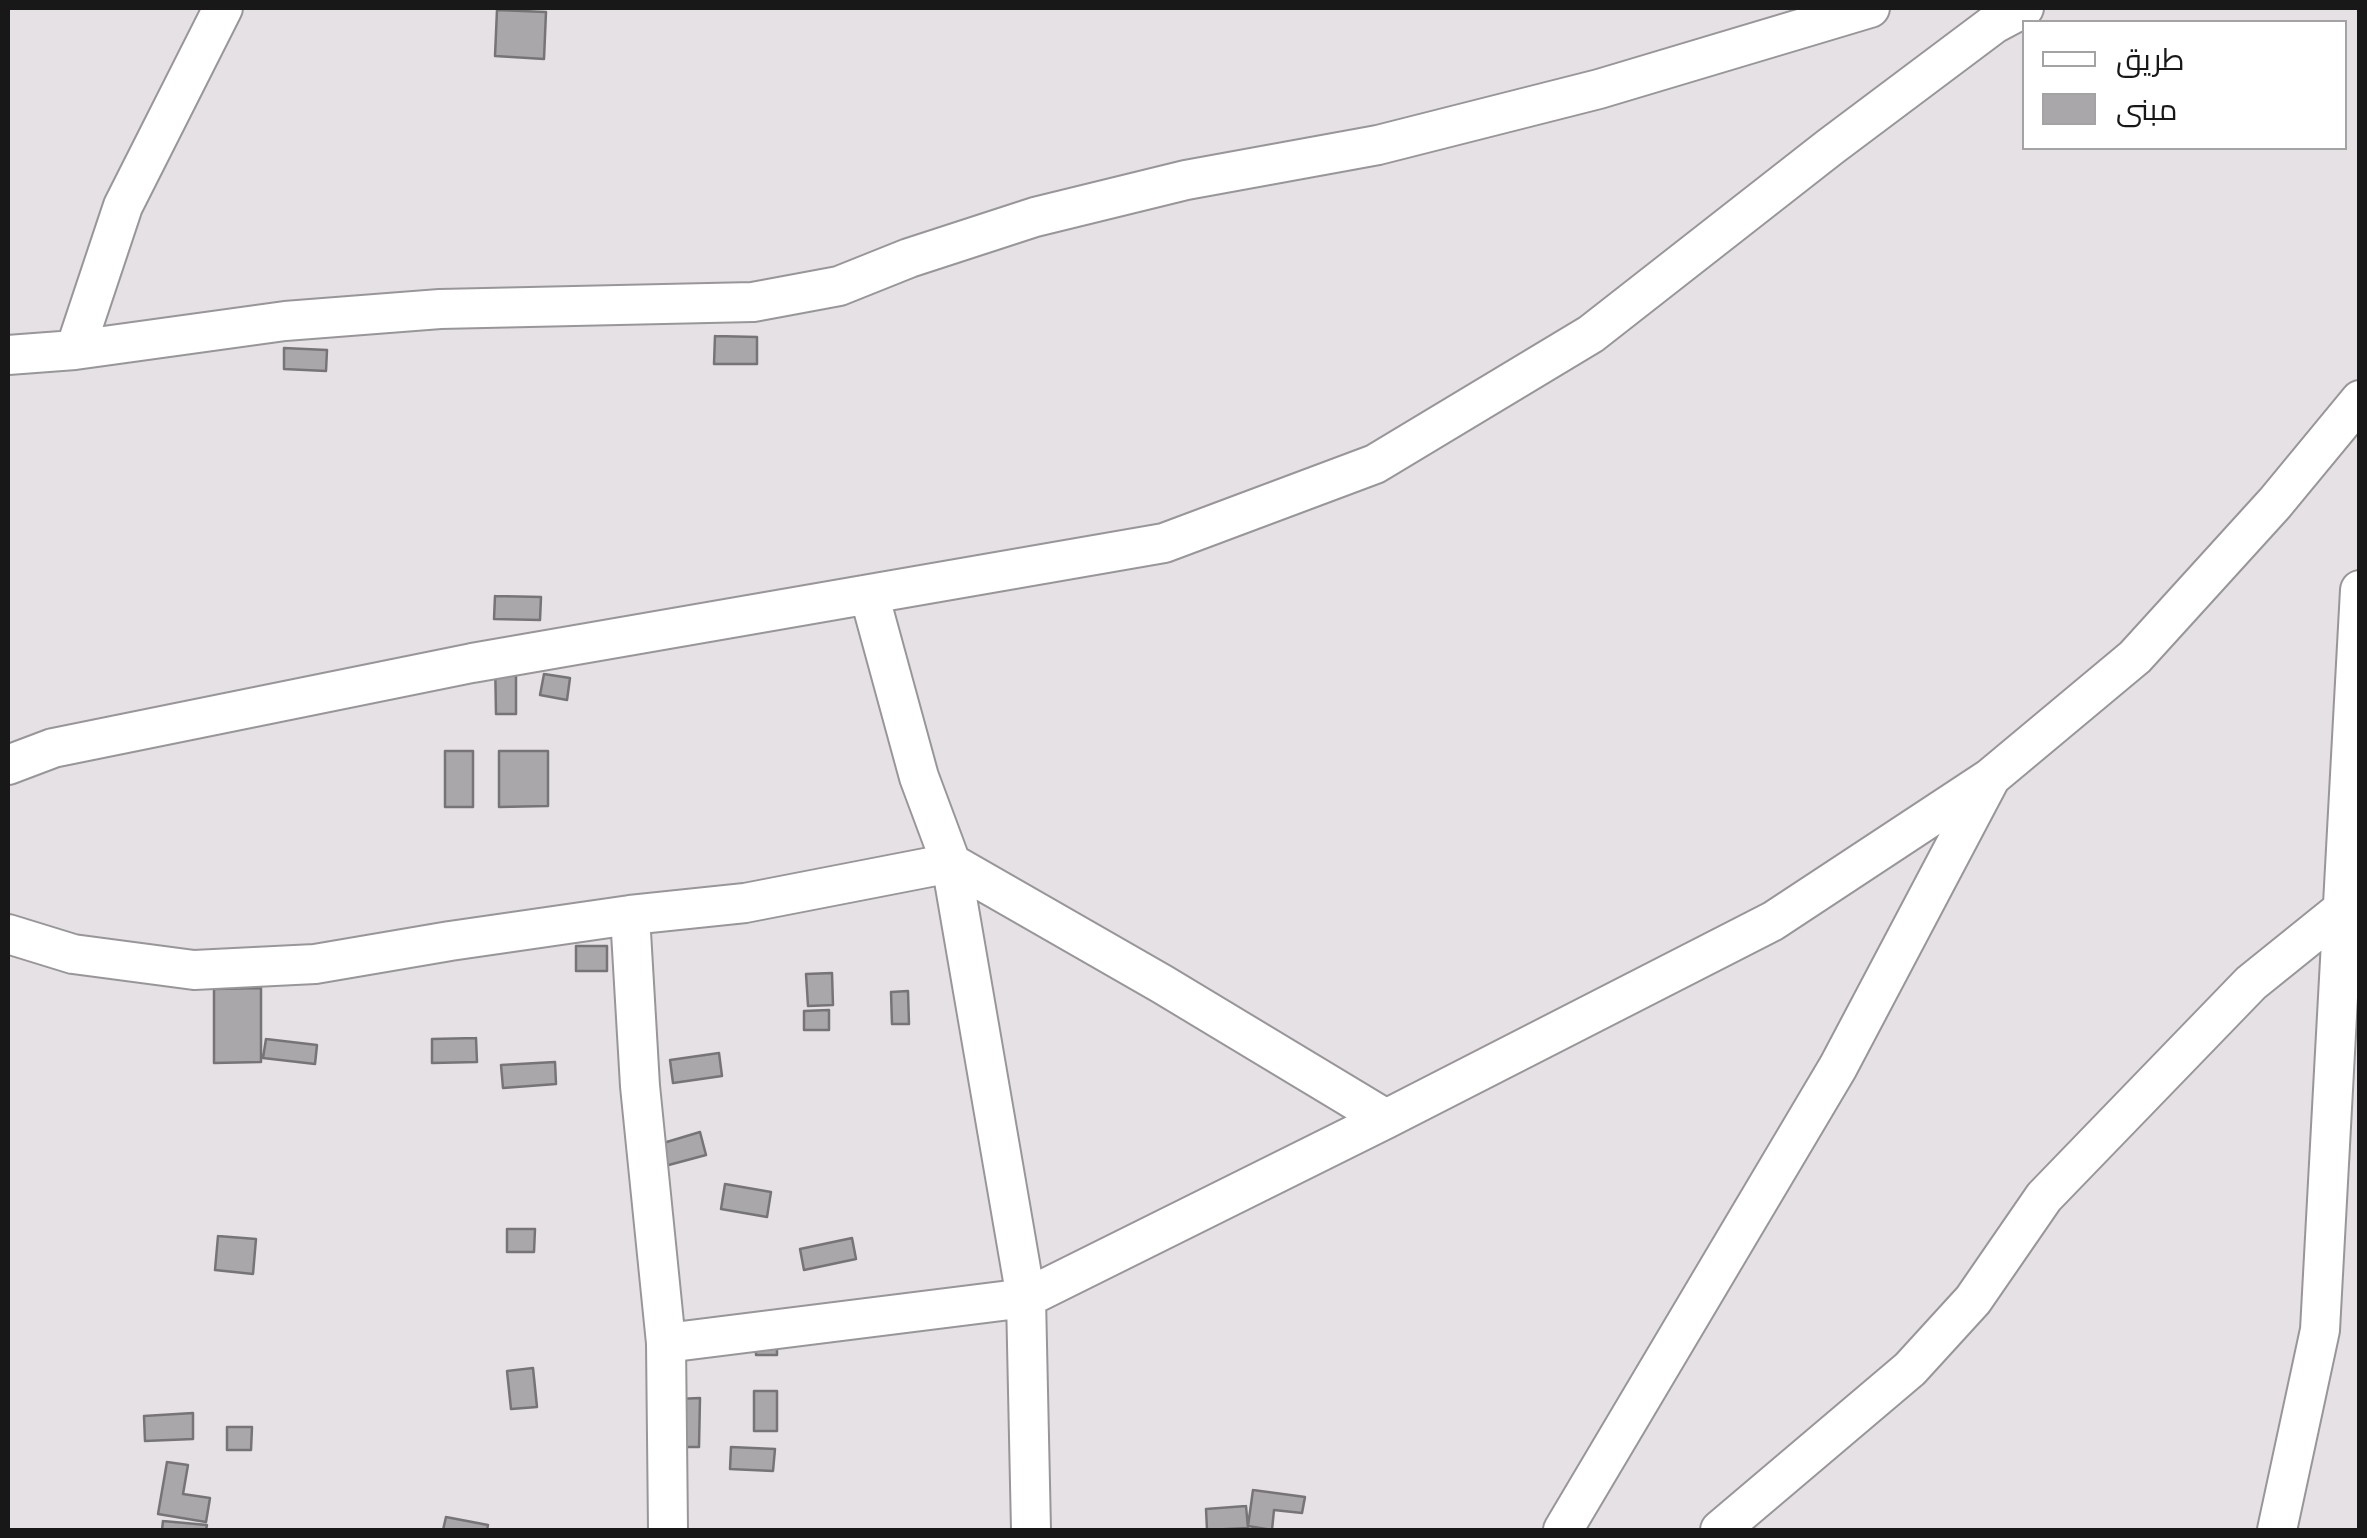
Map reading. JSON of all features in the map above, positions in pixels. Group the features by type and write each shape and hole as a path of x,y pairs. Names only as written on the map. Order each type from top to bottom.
{"street":[{"path":"75,350 122,206 223,8"},
{"path":"8,355 75,350 285,321 440,309 753,302 839,286 909,258 1034,217 1186,180 1378,144 1599,90 1870,8"},
{"path":"8,765 53,748 472,663 1164,543 1375,464 1592,334 1830,147 1994,24 2024,8"},
{"path":"666,1342 1026,1298 1773,920 1990,778 2136,657 2275,503 2360,400"},
{"path":"2278,1530 2320,1330 2350,904 2360,590"},
{"path":"869,594 919,776 951,862 1026,1298 1031,1530"},
{"path":"1563,1530 1838,1066 1990,778"},
{"path":"8,934 72,954 194,970 316,964 450,940 745,903 951,862 1386,1119"},
{"path":"1720,1530 1910,1369 1972,1300 2044,1197 2251,982 2350,904"},
{"path":"630,915 640,1086 666,1342 668,1530"}],"building":[{"path":"497,10 546,12 544,59 495,56"},
{"path":"715,336 757,337 757,364 714,364"},
{"path":"284,348 327,350 326,371 284,369"},
{"path":"495,596 541,597 540,620 494,619"},
{"path":"495,657 516,657 516,714 496,714"},
{"path":"544,674 570,678 567,700 540,695"},
{"path":"445,751 473,751 473,807 445,807"},
{"path":"499,751 548,751 548,806 499,807"},
{"path":"576,946 607,946 607,971 576,971"},
{"path":"832,973 833,1005 808,1006 806,974"},
{"path":"261,988 261,1062 214,1063 214,989"},
{"path":"908,991 909,1024 892,1024 891,992"},
{"path":"829,1010 829,1030 804,1030 804,1011"},
{"path":"476,1038 477,1062 432,1063 432,1039"},
{"path":"266,1039 317,1045 315,1064 263,1058"},
{"path":"719,1053 722,1076 673,1083 670,1060"},
{"path":"555,1062 556,1084 503,1088 501,1065"},
{"path":"700,1132 706,1155 665,1166 660,1144"},
{"path":"725,1184 771,1192 767,1217 721,1209"},
{"path":"507,1229 535,1229 534,1252 507,1252"},
{"path":"218,1236 256,1239 253,1274 215,1270"},
{"path":"852,1238 856,1259 804,1270 800,1249"},
{"path":"756,1332 777,1332 777,1355 756,1355"},
{"path":"533,1368 537,1407 511,1409 507,1371"},
{"path":"754,1391 777,1391 777,1431 754,1431"},
{"path":"700,1398 699,1447 676,1447 677,1399"},
{"path":"193,1413 193,1439 145,1441 144,1416"},
{"path":"227,1427 252,1427 251,1450 227,1450"},
{"path":"731,1447 775,1449 773,1471 730,1469"},
{"path":"167,1462 188,1465 183,1494 210,1498 206,1522 158,1514"},
{"path":"1253,1490 1305,1497 1302,1513 1274,1510 1272,1530 1248,1526"},
{"path":"1246,1506 1248,1528 1207,1530 1206,1509"},
{"path":"446,1517 488,1525 487,1530 443,1530"},
{"path":"163,1521 207,1525 206,1530 162,1530"}]}
